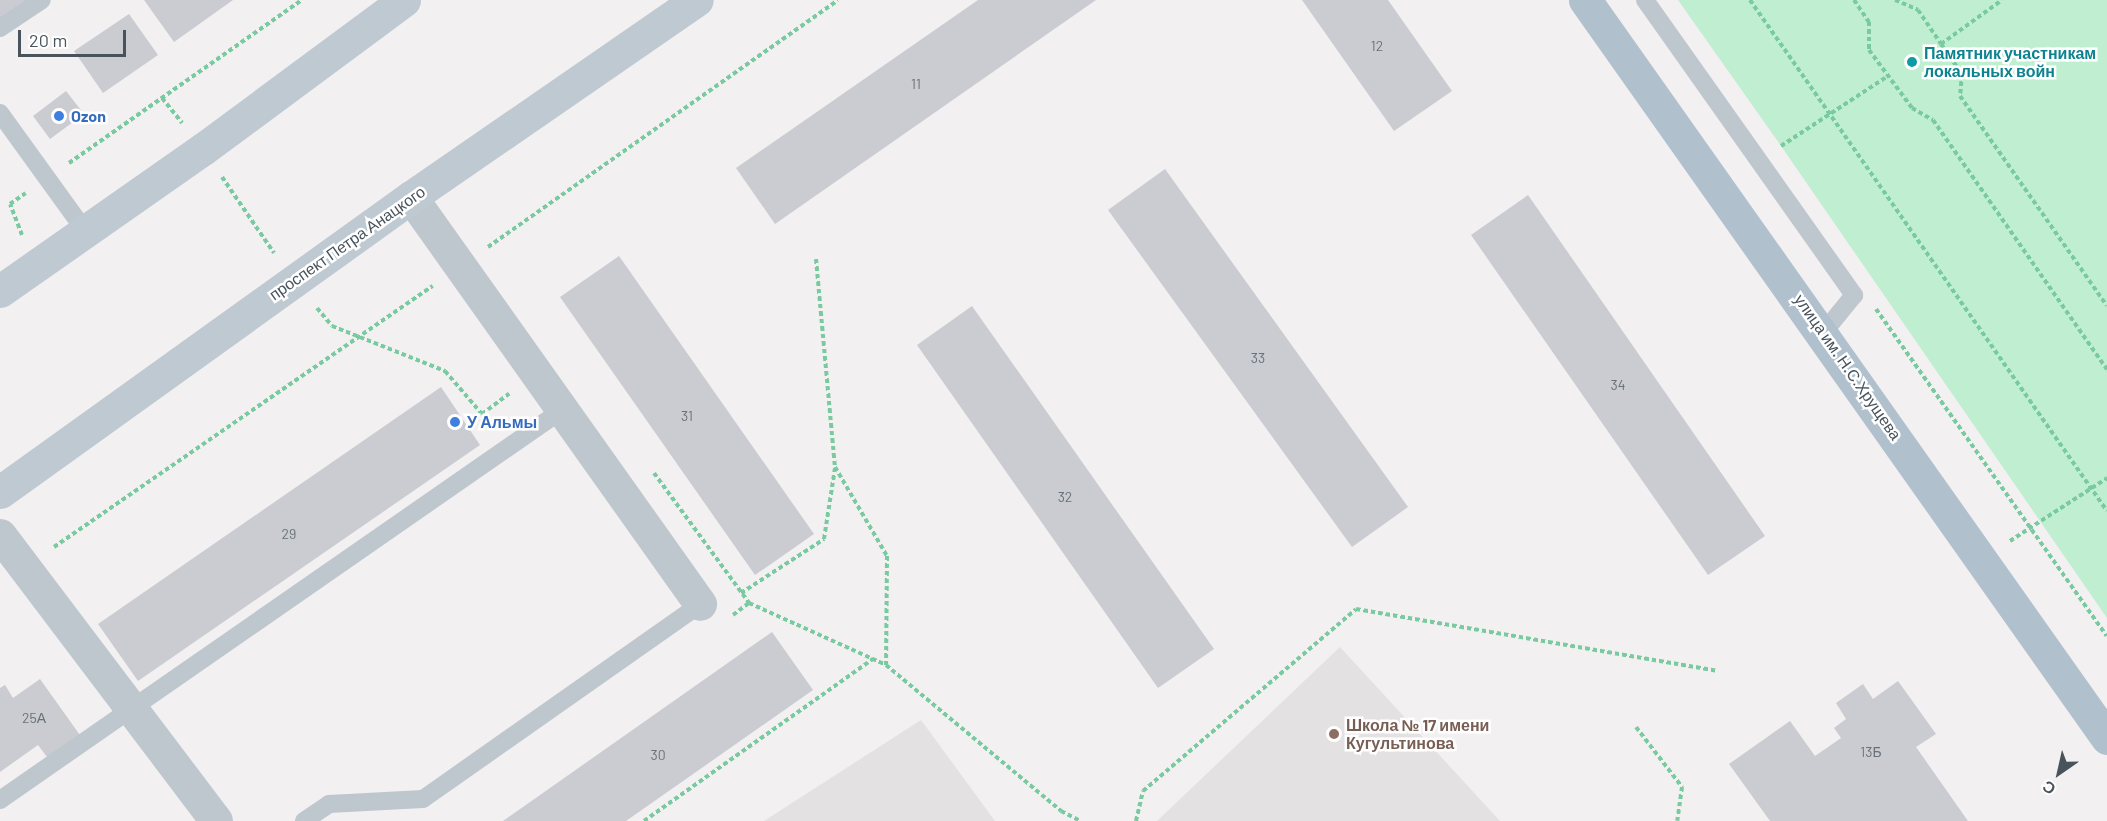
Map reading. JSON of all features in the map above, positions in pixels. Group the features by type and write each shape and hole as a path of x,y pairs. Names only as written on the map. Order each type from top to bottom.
{"main road":[{"path":"0,291 203,149 404,0"},
{"name":"проспект Петра Анацкого","path":"0,492 411,197 697,0"},
{"name":"улица им. Н.С.Хрущева","path":"1585,0 1984,558 2107,738"}],"street":[{"path":"411,197 700,604"},
{"path":"0,535 216,821"}],"lane":[{"path":"0,28 42,0"},
{"path":"1645,0 1854,295 1823,333"},
{"path":"0,113 85,231"},
{"path":"0,800 562,410"},
{"path":"304,821 329,804 423,798 700,604"}],"path":[{"path":"16,244 23,238 10,204 302,0"},
{"path":"25,567 460,267 838,0"},
{"path":"1750,0 2107,511"},
{"path":"1854,0 1869,22 1869,50 1912,108 1933,120 2107,369"},
{"path":"1895,0 1918,10 1962,74 1960,96 2107,306"},
{"path":"1941,44 2002,0"},
{"path":"1774,150 1888,76"},
{"path":"203,149 294,281"},
{"path":"741,593 824,539 835,467 816,259"},
{"path":"1871,302 2107,636"},
{"path":"835,467 887,556 886,665 1061,811 1081,821"},
{"path":"1984,558 2107,478"},
{"path":"1136,821 1143,791 1356,609 1717,671"},
{"path":"644,821 873,659"},
{"path":"1636,727 1682,787 1677,821"}],"shaded area":[{"name":"Школа № 17 имени Кугультинова","path":"1340,647 1500,821 1157,821"},
{"path":"921,720 995,821 764,821"}],"green space":[{"path":"1678,0 2107,0 2107,618 1781,146"}],"building":[{"path":"0,0 30,0 0,20"},
{"path":"144,0 233,0 174,42"},
{"path":"978,0 1096,0 775,224 736,168"},
{"path":"1302,0 1388,0 1452,91 1394,131"},
{"path":"129,14 158,55 103,93 74,51"},
{"path":"66,91 84,114 50,139 33,116"},
{"path":"1165,169 1408,507 1352,547 1108,210"},
{"path":"1528,195 1765,536 1708,575 1471,235"},
{"path":"619,256 814,534 755,575 560,297"},
{"path":"972,306 1214,649 1158,688 917,345"},
{"path":"441,387 480,445 138,681 98,624"},
{"path":"772,632 813,690 626,821 503,821"},
{"path":"40,679 82,738 50,761 38,745 0,772 0,688 5,685 13,698"},
{"path":"1898,681 1936,734 1916,747 1968,821 1770,821 1729,764 1790,721 1815,756 1841,738 1834,728 1846,719 1836,703 1863,684 1873,699"}],"place":[{"name":"Памятник участникам локальных войн","path":"1912,62"},
{"name":"Ozon","path":"59,116"},
{"name":"У Альмы","path":"455,422"},
{"name":"Школа № 17 имени Кугультинова","path":"1334,734"}]}
